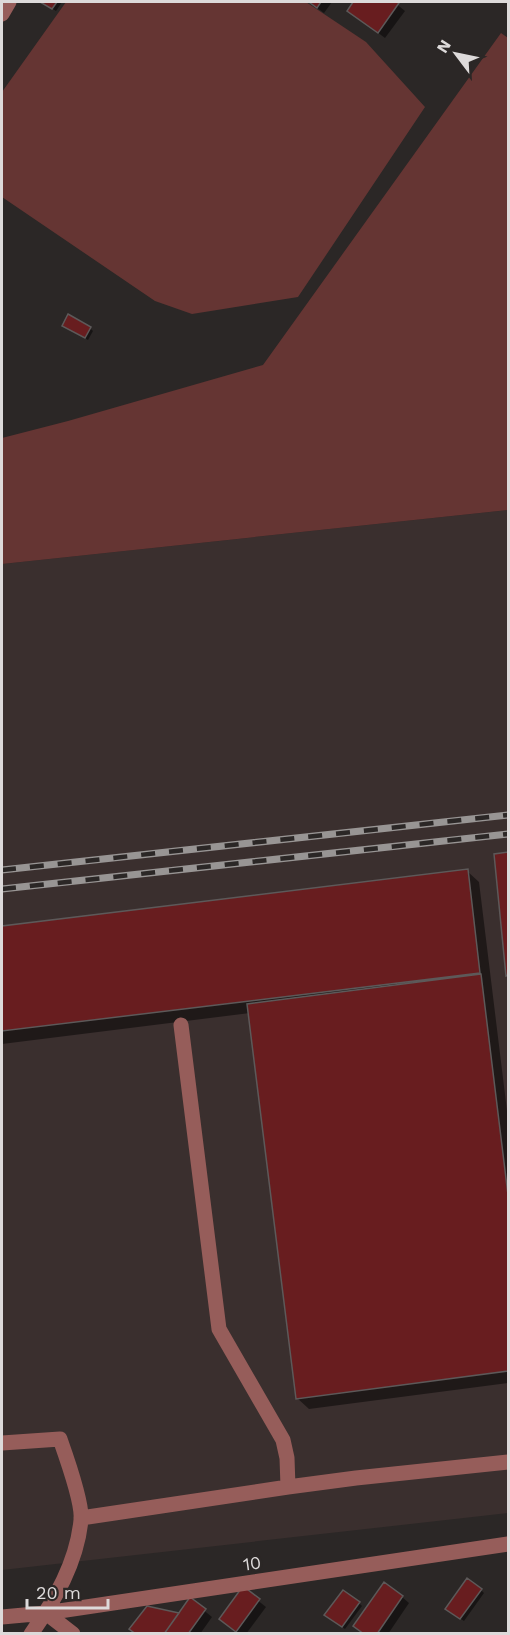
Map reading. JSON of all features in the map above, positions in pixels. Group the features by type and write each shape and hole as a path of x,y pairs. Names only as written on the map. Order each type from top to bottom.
{"street":[{"path":"2,14 9,2"},
{"path":"181,1025 219,1329 283,1440 287,1458 288,1487"},
{"path":"2,1443 60,1439 69,1463 81,1518 70,1567 46,1613 31,1634"},
{"path":"81,1518 356,1478 508,1462"},
{"name":"10","path":"2,1617 46,1613 508,1544"},
{"path":"46,1613 73,1634"}],"shaded area":[{"path":"66,2 306,2 366,42 425,107 298,297 192,314 155,301 2,197 2,92"},
{"path":"501,33 508,38 508,510 2,564 2,438 263,365"},
{"path":"508,510 508,1513 2,1570 2,564"}],"building":[{"path":"40,2 57,2 52,9"},
{"path":"309,2 321,2 317,8"},
{"path":"353,2 399,3 378,33 347,11"},
{"path":"68,314 91,327 85,338 62,326"},
{"path":"508,852 508,975 506,976 494,854"},
{"path":"468,869 480,973 2,1031 2,926"},
{"path":"481,974 508,1195 508,1371 296,1399 247,1004"},
{"path":"467,1578 482,1589 460,1619 445,1609"},
{"path":"384,1582 403,1596 377,1634 364,1634 353,1626"},
{"path":"243,1586 260,1599 236,1632 219,1619"},
{"path":"343,1590 360,1602 342,1627 324,1615"},
{"path":"190,1597 206,1609 188,1634 164,1634"},
{"path":"147,1606 179,1613 164,1634 136,1634 129,1629"}],"railway":[{"path":"2,870 508,815"},
{"path":"2,889 508,834"}]}
